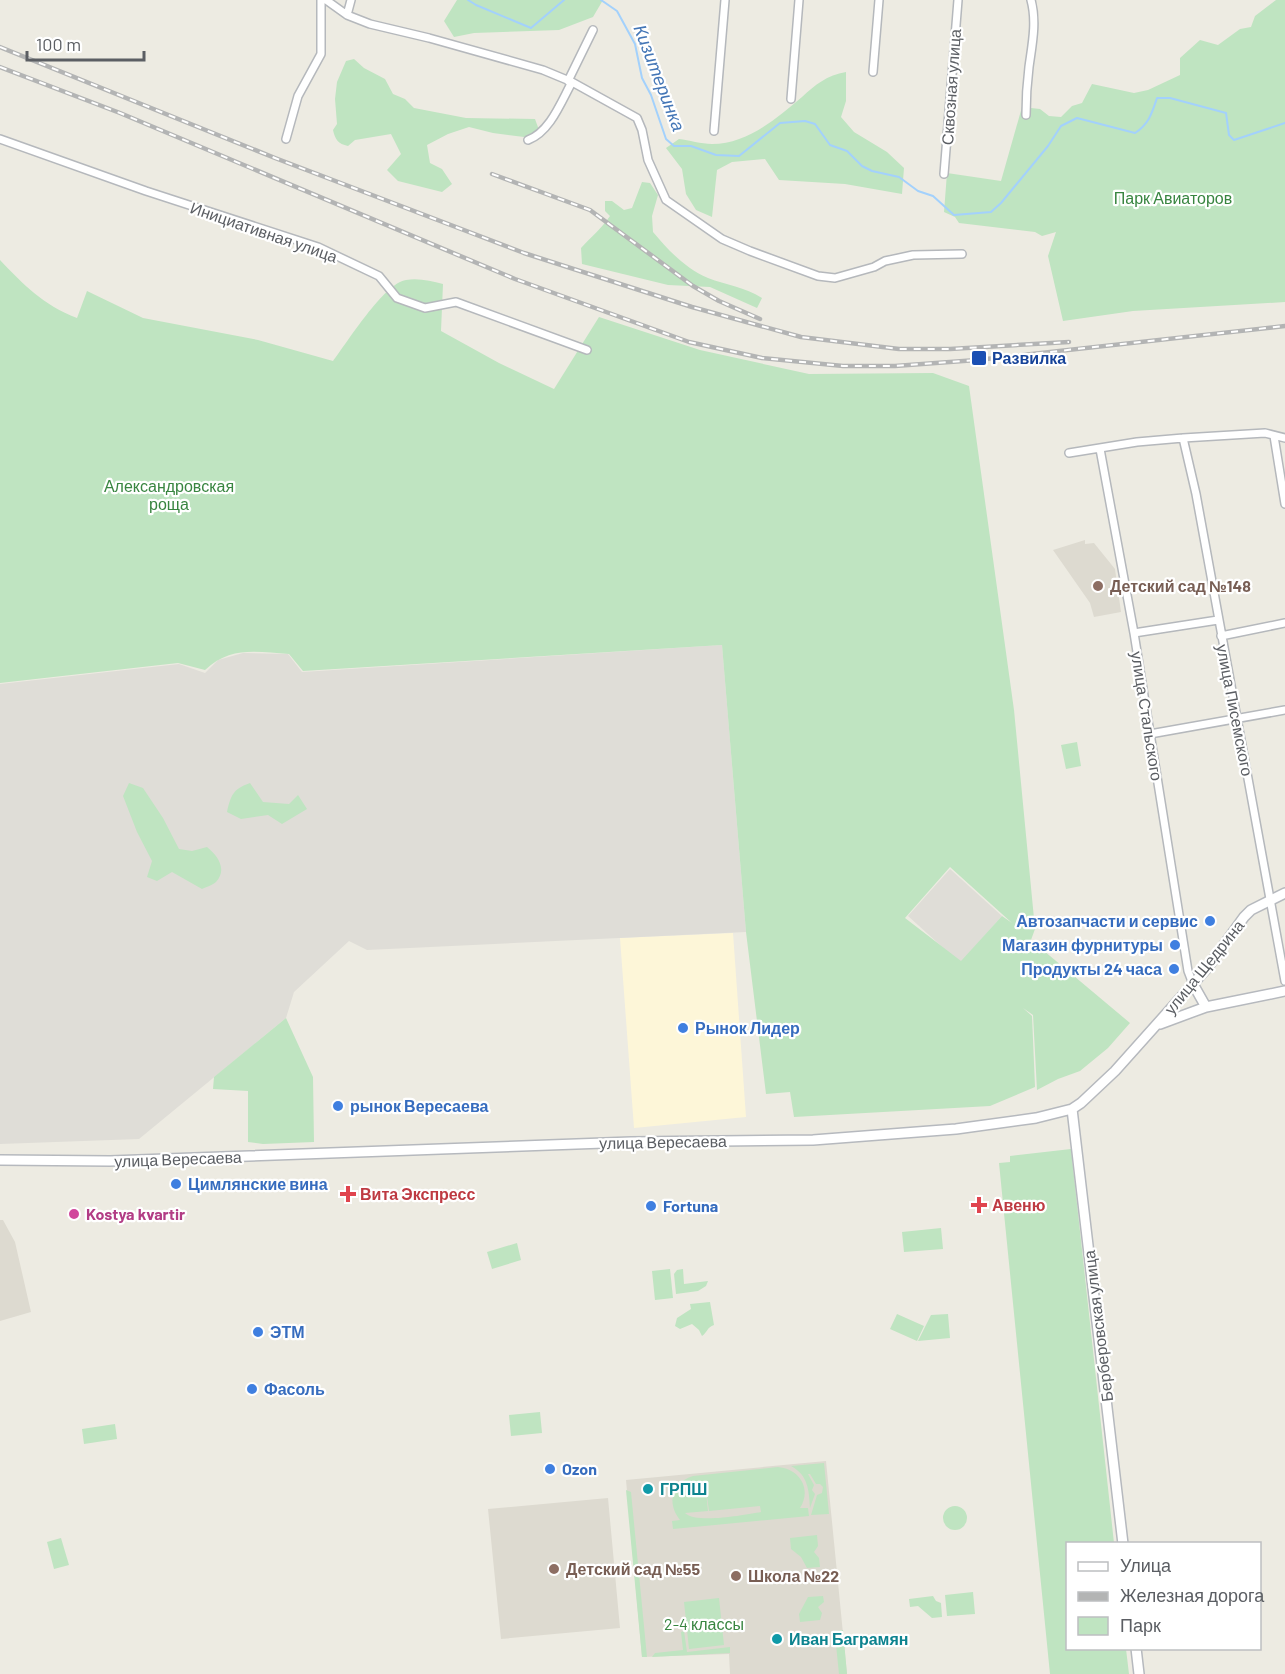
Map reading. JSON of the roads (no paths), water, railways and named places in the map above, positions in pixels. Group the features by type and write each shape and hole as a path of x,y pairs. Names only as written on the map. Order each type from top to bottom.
{"main road":[{"name":"улица Щедрина","path":"1156,1026 1208,967 1244,917 1271,898 1285,893"},
{"path":"1193,984 1206,1007"},
{"name":"улица Вересаева","path":"0,1160 110,1161 620,1143 813,1140 956,1129 1036,1118 1072,1109 1115,1071 1156,1026 1206,1007 1285,991"},
{"name":"Берберовская улица","path":"1072,1109 1123,1542"},
{"path":"1136,1650 1139,1674"}],"street":[{"path":"286,139 298,96 321,54 323,18 321,0"},
{"path":"326,0 347,15 370,24 543,70 638,118 648,160 666,200 722,239 750,251 818,276 835,278 874,267 885,261 913,255 962,254"},
{"path":"347,15 351,0"},
{"path":"714,131 725,0"},
{"path":"791,99 799,0"},
{"path":"873,72 879,0"},
{"name":"Сквозная улица","path":"945,174 958,0"},
{"path":"1026,115 1034,9 1031,0"},
{"path":"528,140 536,137 545,128 570,82 593,30"},
{"name":"Инициативная улица","path":"0,139 146,191 318,247 379,276 397,298 425,308 456,302 587,350"},
{"path":"1069,453 1137,442 1184,438 1265,433 1285,438"},
{"path":"1274,436 1285,504"},
{"name":"улица Писемского","path":"1184,438 1285,981"},
{"name":"улица Стальского","path":"1100,449 1134,633 1188,971 1193,984"},
{"path":"1134,633 1218,620"},
{"path":"1221,636 1285,623"},
{"path":"1150,734 1285,710"}],"waterway":[{"name":"Кизитеринка","path":"468,0 531,28 564,0"},
{"name":"Кизитеринка","path":"601,0 617,11 635,44 642,78 651,95 666,139 674,146 691,146 716,155 739,156 780,123 805,121 815,124 830,145 847,151 862,166 872,171 899,177 918,191 933,196 954,215 991,212 1048,146 1061,126 1077,118 1135,133 1147,122 1157,98 1170,98 1226,113 1229,135 1234,140 1285,123"}],"railway":[{"path":"0,47 275,158 524,253 692,307 801,337 899,349 950,349 1069,342"},
{"path":"0,67 120,113 515,279 689,342 762,358 843,366 895,366 977,360 1285,326"},
{"path":"492,174 590,210 693,286 719,301 760,319"}],"place":[{"name":"Развилка","path":"979,358"},
{"name":"Детский сад №148","path":"1098,586"},
{"name":"Автозапчасти и сервис","path":"1210,921"},
{"name":"Магазин фурнитуры","path":"1175,945"},
{"name":"Продукты 24 часа","path":"1174,969"},
{"name":"Рынок Лидер","path":"683,1028"},
{"name":"рынок Вересаева","path":"338,1106"},
{"name":"Цимлянские вина","path":"176,1184"},
{"name":"Вита Экспресс","path":"348,1194"},
{"name":"Авеню","path":"979,1205"},
{"name":"Fortuna","path":"651,1206"},
{"name":"Kostya kvartir","path":"74,1214"},
{"name":"ЭТМ","path":"258,1332"},
{"name":"Фасоль","path":"252,1389"},
{"name":"Ozon","path":"550,1469"},
{"name":"ГРПШ","path":"648,1489"},
{"name":"Детский сад №55","path":"554,1569"},
{"name":"Школа №22","path":"736,1576"},
{"name":"Иван Баграмян","path":"777,1639"}],"park label":[{"name":"Парк Авиаторов","path":"1173,198"},
{"name":"Александровская роща","path":"169,495"},
{"name":"2-4 классы","path":"704,1624"}]}
